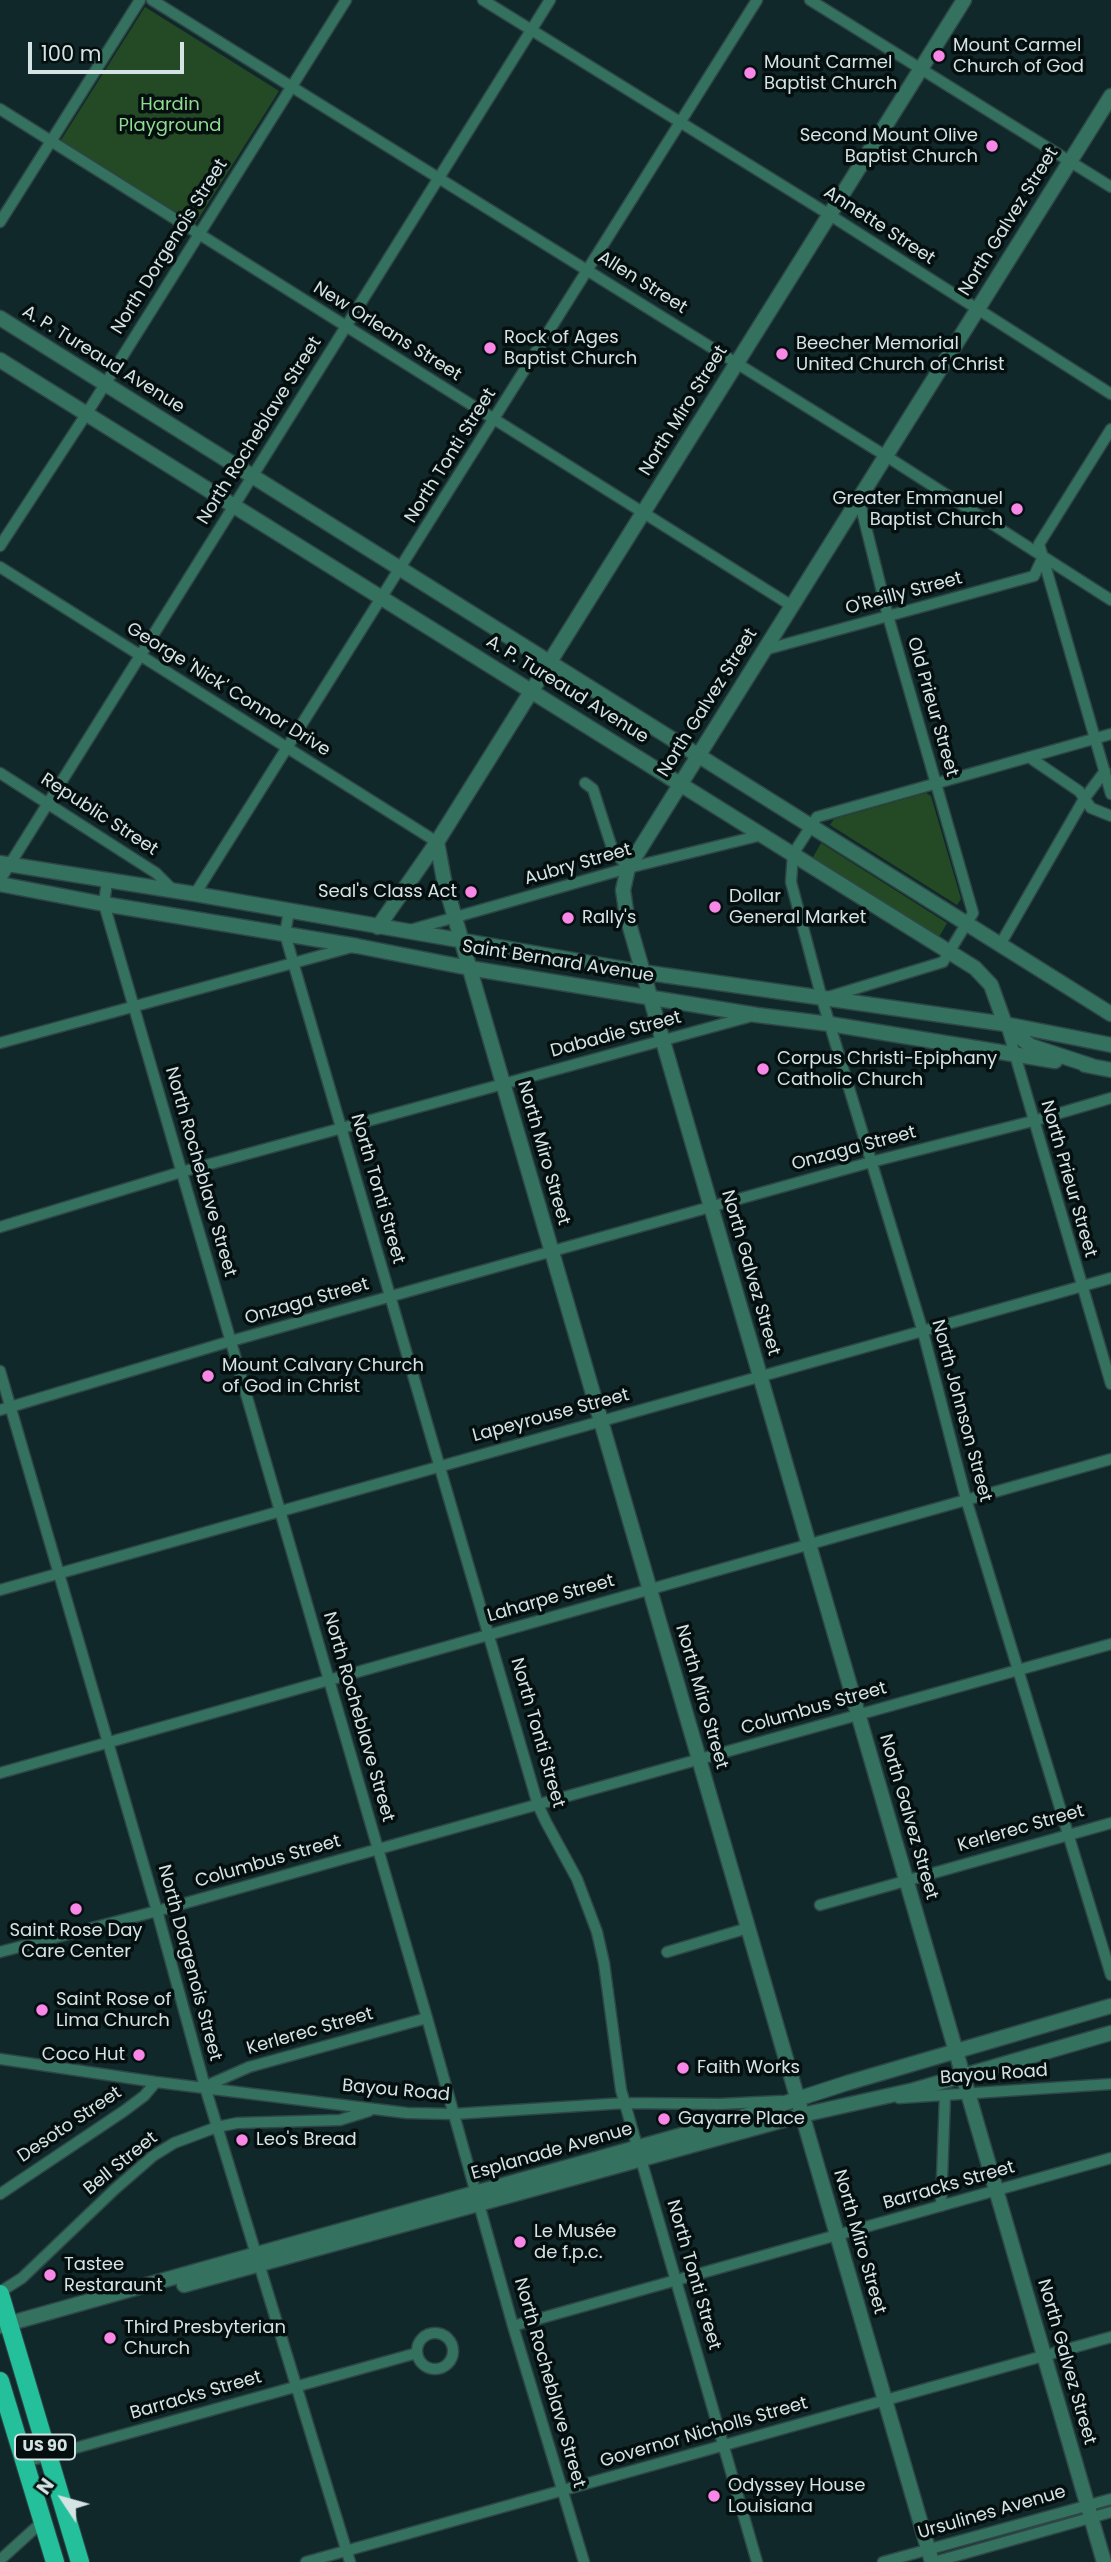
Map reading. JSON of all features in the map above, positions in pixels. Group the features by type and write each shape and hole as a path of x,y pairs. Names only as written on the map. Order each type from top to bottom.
{"main road":[{"name":"US 90","path":"0,2293 5,2329 29,2390 80,2562"},
{"name":"US 90","path":"2,2388 55,2562"},
{"path":"2,2388 29,2390"}],"street":[{"path":"0,222 140,0"},
{"name":"Allen Street","path":"152,0 886,456 1111,600"},
{"name":"North Dorgenois Street","path":"0,546 346,0"},
{"name":"Annette Street","path":"484,0 1111,394"},
{"name":"North Rocheblave Street","path":"0,882 5,864 48,804 550,0"},
{"name":"North Tonti Street","path":"195,894 757,0"},
{"path":"810,0 1111,187"},
{"name":"North Miro Street","path":"379,927 437,842 964,0"},
{"name":"North Galvez Street","path":"1104,2562 642,972 625,909 623,884 628,868 680,784 1111,96"},
{"name":"New Orleans Street","path":"0,109 792,606"},
{"name":"A. P. Tureaud Avenue","path":"0,318 1111,1014"},
{"name":"A. P. Tureaud Avenue","path":"0,359 975,968 991,985 1006,1024"},
{"path":"1111,429 1039,544 1111,794"},
{"name":"Old Prieur Street","path":"859,499 888,616 968,891 973,913 967,922"},
{"name":"O'Reilly Street","path":"764,650 1034,576 1043,558"},
{"name":"George 'Nick' Connor Drive","path":"0,568 437,842"},
{"path":"793,854 817,817 1111,734"},
{"path":"1028,757 1079,792 1091,808 1111,816"},
{"path":"1001,943 1084,799 1105,771"},
{"name":"Republic Street","path":"0,773 158,874 175,892"},
{"path":"585,783 593,789 612,848 628,868"},
{"name":"Aubry Street","path":"404,931 628,868 762,835"},
{"name":"North Miro Street","path":"437,842 461,942 748,1928 794,2100 802,2115 931,2558"},
{"name":"North Johnson Street","path":"793,854 791,882 822,999 923,1332 966,1499 1111,1975"},
{"name":"Saint Bernard Avenue","path":"5,864 195,894 642,972 1006,1024 1111,1045"},
{"name":"North Rocheblave Street","path":"107,881 104,904 379,1850 513,2326 584,2562"},
{"name":"Saint Bernard Avenue","path":"0,882 104,904 357,946 469,968 1111,1070"},
{"name":"North Tonti Street","path":"289,911 285,934 538,1804 577,1879 597,1932 604,1963 621,2090 757,2562"},
{"path":"822,999 943,962 951,953 967,922"},
{"path":"0,1044 134,1005 357,946"},
{"name":"Dabadie Street","path":"0,1227 181,1172 757,1015"},
{"path":"1006,1024 1031,1045 1092,1066"},
{"name":"North Prieur Street","path":"1006,1024 1111,1384"},
{"name":"Onzaga Street","path":"5,1409 231,1341 710,1206 1111,1098"},
{"name":"Lapeyrouse Street","path":"0,1590 1111,1278"},
{"name":"North Dorgenois Street","path":"0,1371 5,1409 60,1575 205,2087 348,2556"},
{"name":"Laharpe Street","path":"0,1773 1111,1459"},
{"name":"Columbus Street","path":"0,1952 379,1850 1111,1644"},
{"name":"Kerlerec Street","path":"820,1905 1111,1823"},
{"path":"667,1952 748,1928"},
{"name":"Esplanade Avenue","path":"639,2154 794,2100 1111,2006"},
{"name":"Kerlerec Street","path":"205,2087 249,2067 427,2018"},
{"name":"Esplanade Avenue","path":"5,2329 639,2154 842,2105 879,2099 1111,2033"},
{"name":"Bayou Road","path":"0,2059 156,2082 375,2109 454,2114 625,2103 720,2104 794,2100"},
{"name":"Desoto Street","path":"0,2194 124,2111 144,2096 156,2082"},
{"name":"Bayou Road","path":"879,2099 1111,2084"},
{"path":"941,2206 945,2096"},
{"name":"Bell Street","path":"0,2293 22,2278 65,2235 153,2156 174,2143 217,2127 237,2123 340,2120 375,2109"},
{"name":"Barracks Street","path":"513,2326 1111,2158"},
{"name":"Governor Nicholls Street","path":"306,2562 348,2556 563,2490 1111,2337"},
{"name":"Barracks Street","path":"25,2462 417,2353"},
{"name":"Ursulines Avenue","path":"883,2562 931,2558 1089,2511 1111,2498"},
{"name":"Ursulines Avenue","path":"1089,2511 1111,2512"},
{"path":"0,2560 43,2521"}],"green space":[{"name":"Hardin Playground","path":"145,7 279,91 195,224 61,140"},
{"path":"926,793 931,796 961,899 957,905 830,825 834,819"},
{"path":"821,843 947,923 938,939 812,859"}],"place":[{"name":"Mount Carmel Church of God","path":"939,56"},
{"name":"Mount Carmel Baptist Church","path":"750,73"},
{"name":"Second Mount Olive Baptist Church","path":"992,146"},
{"name":"Rock of Ages Baptist Church","path":"490,348"},
{"name":"Beecher Memorial United Church of Christ","path":"782,354"},
{"name":"Greater Emmanuel Baptist Church","path":"1017,509"},
{"name":"Seal's Class Act","path":"471,892"},
{"name":"Dollar General Market","path":"715,907"},
{"name":"Rally's","path":"568,918"},
{"name":"Corpus Christi-Epiphany Catholic Church","path":"763,1069"},
{"name":"Mount Calvary Church of God in Christ","path":"208,1376"},
{"name":"Saint Rose Day Care Center","path":"76,1909"},
{"name":"Saint Rose of Lima Church","path":"42,2010"},
{"name":"Coco Hut","path":"139,2055"},
{"name":"Faith Works","path":"683,2068"},
{"name":"Gayarre Place","path":"664,2119"},
{"name":"Leo's Bread","path":"242,2140"},
{"name":"Le Musée de f.p.c.","path":"520,2242"},
{"name":"Tastee Restaraunt","path":"50,2275"},
{"name":"Third Presbyterian Church","path":"110,2338"},
{"name":"Odyssey House Louisiana","path":"714,2496"}]}
